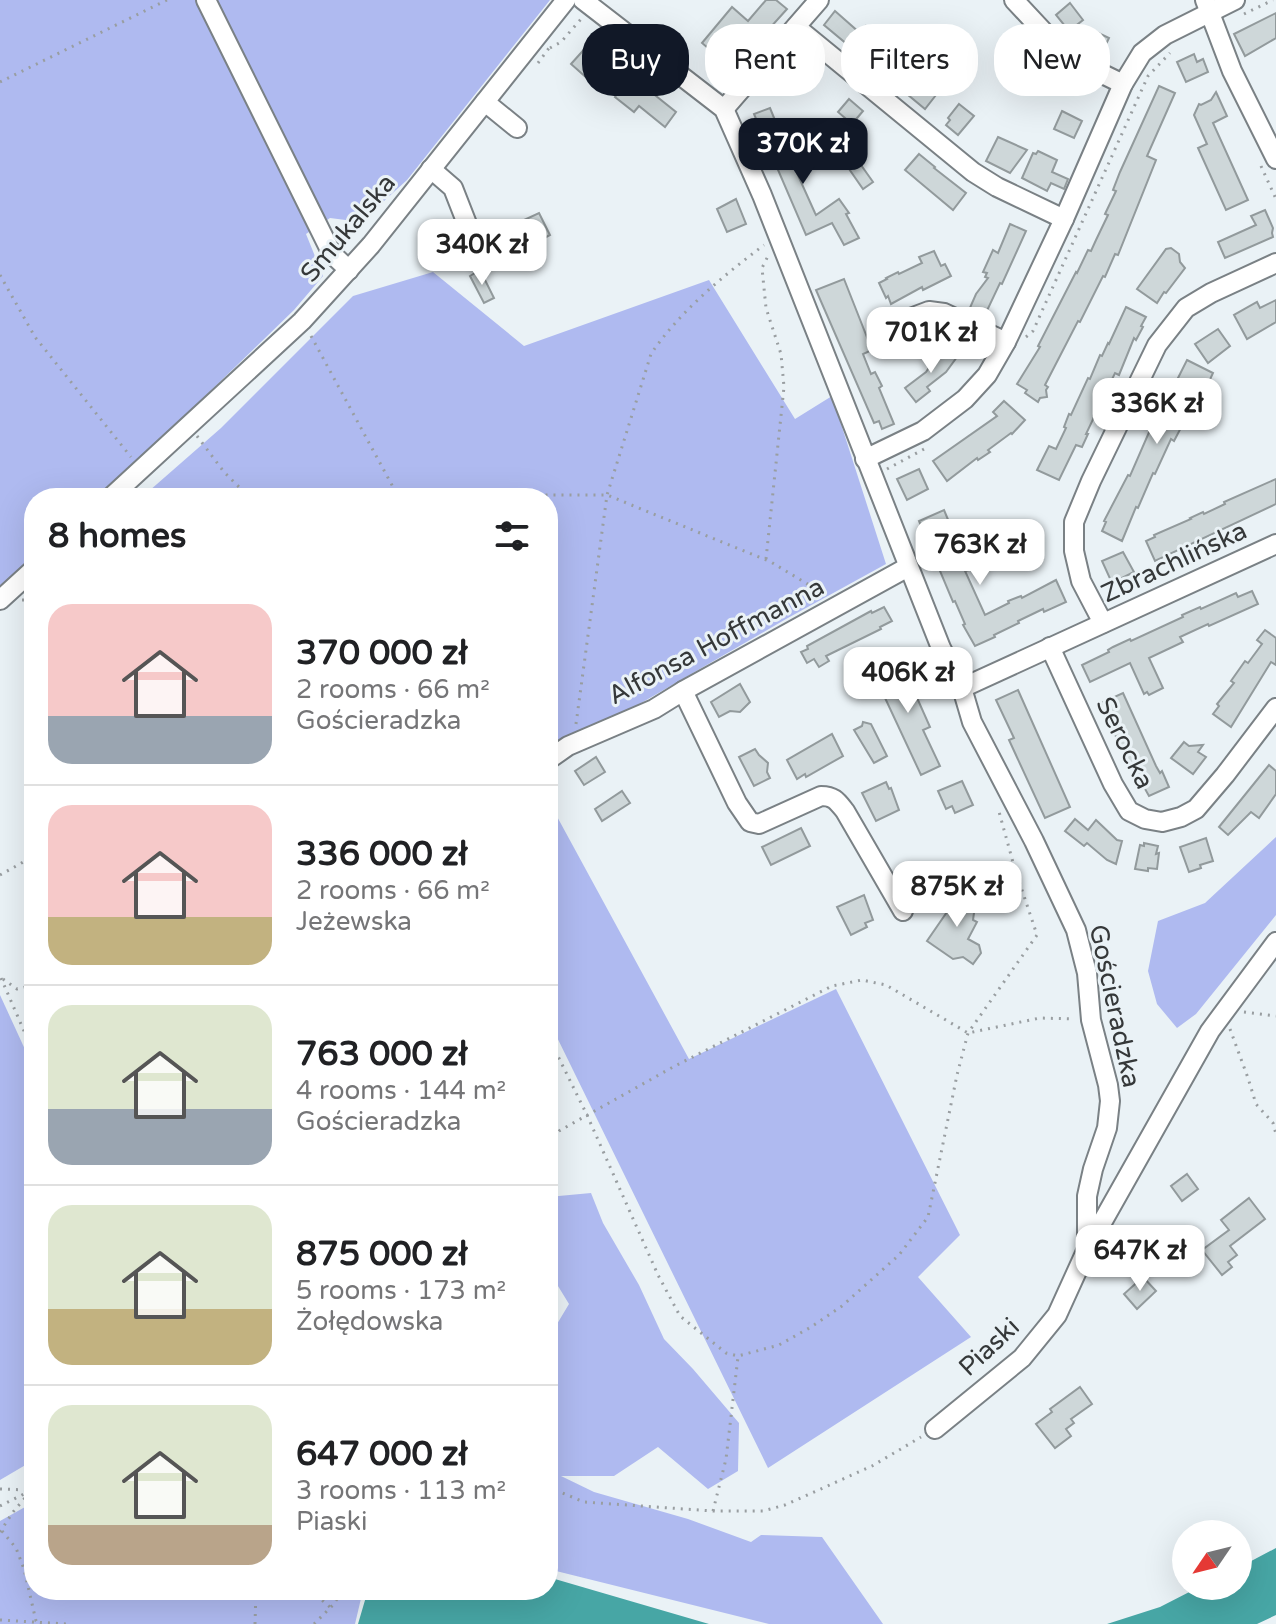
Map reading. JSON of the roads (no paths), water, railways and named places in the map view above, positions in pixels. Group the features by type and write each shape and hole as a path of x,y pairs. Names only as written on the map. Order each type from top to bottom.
{"street":[{"path":"206,0 332,254 349,270"},
{"name":"Smukalska","path":"121,488 302,321 349,270 566,0"},
{"path":"799,24 819,0"},
{"path":"1014,0 1055,44 1080,63 1123,84"},
{"name":"Gościeradzka","path":"589,4 724,109 778,234 941,648 962,688 972,722 1076,930 1087,973 1091,1020 1110,1101 1107,1128 1087,1196 1087,1249"},
{"path":"1207,6 1268,161"},
{"path":"868,467 965,399 1015,340 1123,84 1142,53 1207,6 1235,9"},
{"path":"825,51 973,172 1064,219"},
{"path":"724,109 735,96"},
{"path":"485,102 517,128"},
{"path":"431,169 453,188 471,234"},
{"path":"1103,623 1081,581 1074,551 1074,522 1111,440 1157,345 1186,308 1276,263"},
{"path":"900,322 929,311 944,313 1015,340"},
{"name":"Zbrachlińska","path":"962,688 1276,544"},
{"name":"Alfonsa Hoffmanna","path":"558,754 654,709 908,567"},
{"path":"0,600 24,590"},
{"name":"Serocka","path":"1050,647 1113,784 1129,811 1145,819 1162,822 1196,809 1276,708"},
{"path":"683,691 737,803 750,822 759,824 821,796 831,796 845,811 903,911"},
{"name":"Piaski","path":"935,1429 1022,1358 1057,1315 1087,1249 1210,1031 1276,942"}]}
